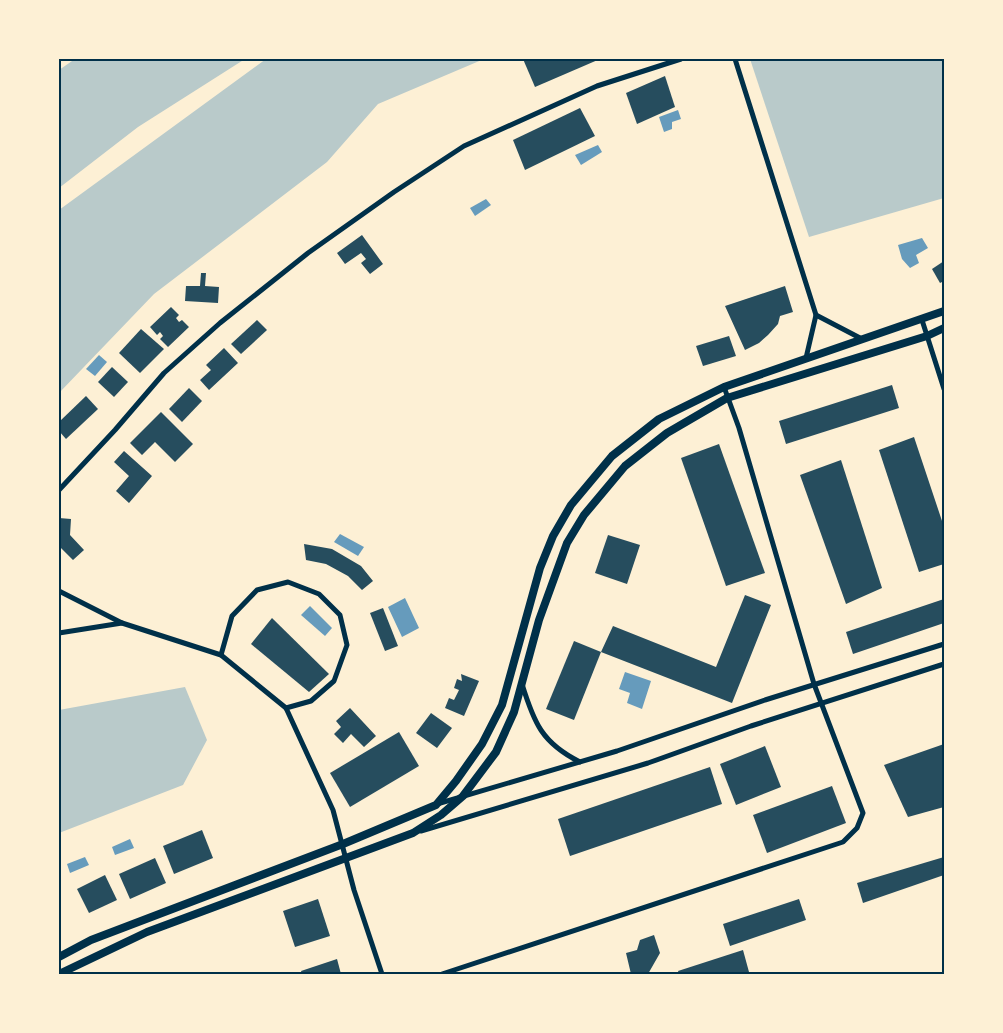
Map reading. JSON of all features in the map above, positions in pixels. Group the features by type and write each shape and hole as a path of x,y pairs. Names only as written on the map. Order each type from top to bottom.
{"main road":[{"path":"59,957 91,940 343,844 436,805 456,781 482,744 502,705 540,568 553,536 571,505 612,456 659,419 724,387 944,311"},
{"path":"59,974 147,932 413,833 441,816 463,796 496,752 514,712 539,620 567,543 584,515 625,466 667,433 727,398 927,336 944,328"}],"street":[{"path":"59,490 115,430 164,373 220,324 308,253 394,192 464,146 597,86 681,59"},
{"path":"735,59 816,315 806,358"},
{"path":"816,315 862,339"},
{"path":"922,320 944,389"},
{"path":"442,974 843,842 857,828 863,813 814,684 739,428 724,387"},
{"path":"221,654 232,616 257,590 288,582 319,594 340,615 347,646 334,682 312,701 286,708"},
{"path":"59,590 122,623 221,654 286,708 333,810 354,890 382,974"},
{"path":"59,633 122,623"},
{"path":"436,805 580,762 814,684 944,644"},
{"path":"413,833 648,762 944,664"},
{"path":"522,684 532,714 545,738 564,754 580,762"}],"shaded area":[{"path":"75,59 245,59 138,127 59,188 59,70"},
{"path":"266,59 484,59 378,104 327,162 154,294 59,393 59,210"},
{"path":"750,59 944,59 944,198 809,237"},
{"path":"185,687 207,740 183,785 59,833 59,710"}],"water":[{"path":"678,110 681,119 672,122 672,129 664,132 659,117"},
{"path":"598,145 602,152 581,165 575,155"},
{"path":"486,199 491,205 475,216 470,208"},
{"path":"922,238 928,248 916,255 919,263 910,268 902,259 898,245"},
{"path":"99,355 107,362 95,376 86,369"},
{"path":"340,534 364,547 358,556 334,542"},
{"path":"405,598 419,628 402,637 388,607"},
{"path":"310,606 332,628 325,636 301,615"},
{"path":"625,672 651,681 642,709 627,703 630,693 619,689"},
{"path":"130,839 134,848 115,855 112,847"},
{"path":"85,857 89,865 70,873 67,864"}],"building":[{"path":"523,59 600,59 535,87"},
{"path":"665,76 675,107 637,124 626,93"},
{"path":"580,108 595,136 525,170 513,140"},
{"path":"362,235 383,264 370,274 361,263 366,259 361,253 345,264 337,253"},
{"path":"944,261 944,281 940,283 932,269"},
{"path":"201,273 206,273 205,286 219,287 218,303 185,301 186,286 200,286"},
{"path":"785,286 793,312 780,316 778,324 768,335 759,343 745,350 725,306"},
{"path":"171,307 179,315 176,318 179,322 182,320 189,327 168,347 160,339 163,336 160,332 157,335 150,327"},
{"path":"257,320 267,330 241,354 231,344"},
{"path":"141,329 164,349 140,373 119,353"},
{"path":"729,336 736,356 703,366 696,346"},
{"path":"224,348 238,363 209,390 200,380 211,370 206,365"},
{"path":"112,367 128,382 114,397 98,382"},
{"path":"892,385 899,408 786,444 779,421"},
{"path":"189,388 202,401 182,422 169,409"},
{"path":"86,396 98,409 66,439 59,431 59,422"},
{"path":"161,412 193,444 175,462 155,442 142,455 130,443"},
{"path":"914,437 944,527 944,564 919,572 879,450"},
{"path":"719,444 765,573 726,586 681,458"},
{"path":"124,451 152,476 129,503 116,491 129,476 114,462"},
{"path":"841,460 882,588 846,604 800,475"},
{"path":"59,518 71,519 70,535 84,550 73,560 59,546"},
{"path":"608,535 640,545 627,584 595,573"},
{"path":"304,544 332,549 361,566 373,581 362,590 348,576 326,564 306,560"},
{"path":"745,595 771,605 732,703 601,652 613,626 716,667"},
{"path":"944,599 944,623 853,654 846,632"},
{"path":"383,608 398,646 385,651 370,613"},
{"path":"272,618 329,674 309,692 251,644"},
{"path":"574,641 601,652 574,720 546,709"},
{"path":"461,674 479,681 464,716 445,708 449,698 454,700 459,690 454,688 457,679 462,681"},
{"path":"350,708 376,736 364,747 351,734 343,743 334,734 341,727 336,721"},
{"path":"431,713 452,728 437,748 416,733"},
{"path":"399,732 419,766 350,807 330,773"},
{"path":"944,744 944,807 908,817 884,765"},
{"path":"765,746 781,787 736,805 720,764"},
{"path":"710,767 722,804 570,856 558,819"},
{"path":"832,786 846,823 767,853 753,815"},
{"path":"202,830 213,858 174,874 163,846"},
{"path":"944,857 944,875 863,903 857,883"},
{"path":"155,858 166,883 130,899 119,874"},
{"path":"105,875 117,900 89,913 77,889"},
{"path":"318,899 330,936 295,947 283,911"},
{"path":"799,899 806,920 730,946 723,924"},
{"path":"654,935 660,953 648,974 631,974 626,953 637,950 640,940"},
{"path":"743,950 749,972 741,974 679,974 678,971"},
{"path":"337,959 341,974 302,974 301,971"}]}
